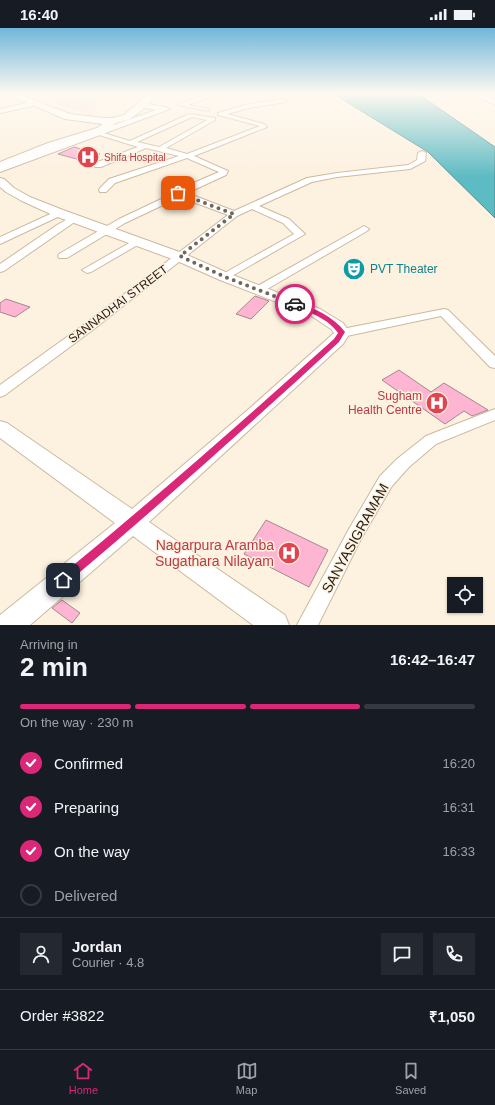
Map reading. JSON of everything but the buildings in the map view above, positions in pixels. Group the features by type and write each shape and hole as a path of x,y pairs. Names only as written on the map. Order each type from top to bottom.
{"main road":[{"path":"0,163 100,125 89,121"},
{"path":"0,168 52,145 100,130 108,126 113,121"},
{"path":"0,168 133,121"},
{"path":"0,181 10,190 26,199 66,216 180,256 225,277 315,312 337,326 342,332 337,340 258,413 132,523 9,625"},
{"path":"0,428 276,625"}],"street":[{"path":"130,143 178,121"},
{"path":"160,149 210,121"},
{"path":"103,190 112,181 186,156 264,127 262,125 247,121"},
{"path":"63,256 105,230 224,171 186,156 130,143 98,133"},
{"path":"98,165 146,146"},
{"name":"SANNADHAI STREET","path":"0,392 46,359 234,214 310,180 337,175 410,167 421,161 422,152"},
{"path":"178,193 234,214"},
{"path":"225,277 300,234 286,221 251,206"},
{"path":"0,241 66,216"},
{"path":"0,269 60,226 66,216"},
{"path":"258,290 364,228"},
{"path":"87,270 138,241"},
{"path":"342,332 375,327 444,312 495,364"},
{"name":"SANYASIGRAMAM","path":"307,625 359,527 386,480 403,462 431,440 495,414"}],"water":[{"path":"377,121 457,121 495,147 495,218 428,152"}],"way so far":[{"path":"178,193 234,214 180,256 205,269 295,304"}],"place":[{"name":"Shifa Hospital","path":"88,157"},
{"name":"PVT Theater","path":"354,269"},
{"name":"Sugham Health Centre","path":"437,403"},
{"name":"Nagarpura Aramba Sugathara Nilayam","path":"289,553"}],"route":[{"path":"63,580 132,523 258,413 337,340 342,332 337,326 315,312 295,304"}]}
